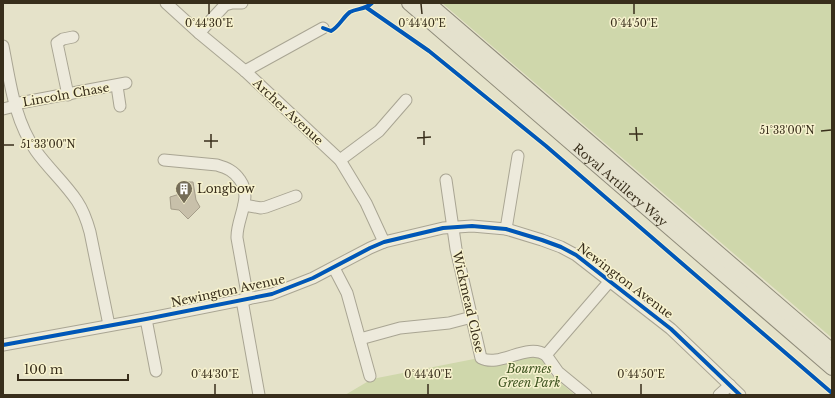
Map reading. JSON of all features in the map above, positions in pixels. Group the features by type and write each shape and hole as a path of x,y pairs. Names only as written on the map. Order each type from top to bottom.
{"main road":[{"name":"Royal Artillery Way","path":"409,3 832,368"},
{"name":"Royal Artillery Way","path":"428,3 832,351"}],"street":[{"path":"199,33 225,5 242,3"},
{"name":"Archer Avenue","path":"170,4 199,33 245,71 340,160 366,203 384,242"},
{"path":"245,71 323,28"},
{"path":"68,95 57,42 73,37"},
{"path":"3,46 14,105 19,118 35,150 65,185 86,218 109,325"},
{"name":"Lincoln Chase","path":"3,109 14,105 122,85 120,106"},
{"path":"340,160 374,136 406,100"},
{"path":"506,228 518,156"},
{"path":"164,160 217,165 230,170 242,183 245,196 237,230 237,238 259,395"},
{"name":"Wickmead Close","path":"446,180 456,249 481,358 483,360 498,359 535,350 546,355"},
{"path":"244,205 260,208 266,207 296,196"},
{"name":"Newington Avenue","path":"3,345 272,294 292,287 334,268 384,242 452,227 472,226 506,228 542,240 576,255 670,329 740,395"},
{"path":"334,268 347,293 370,376"},
{"path":"586,395 558,372 546,355 609,282"},
{"path":"360,339 400,328 449,322 472,317"},
{"path":"146,319 156,371"},
{"path":"719,395 730,385"}],"green space":[{"path":"442,3 832,3 832,338"},
{"name":"Bournes Green Park","path":"539,354 550,374 575,395 345,395 372,379 474,359 486,366"}],"building":[{"name":"Longbow","path":"182,182 193,182 196,200 200,207 188,219 179,210 171,209 170,197 183,193"}],"cycle path":[{"path":"323,28 331,31 350,12 367,7 372,3"},
{"path":"367,8 429,51 546,146 832,393"},
{"path":"3,345 272,294 313,278 384,242 443,228 472,226 506,229 561,247 576,255 671,329 740,395"}],"place":[{"name":"Longbow","path":"184,204"}]}
